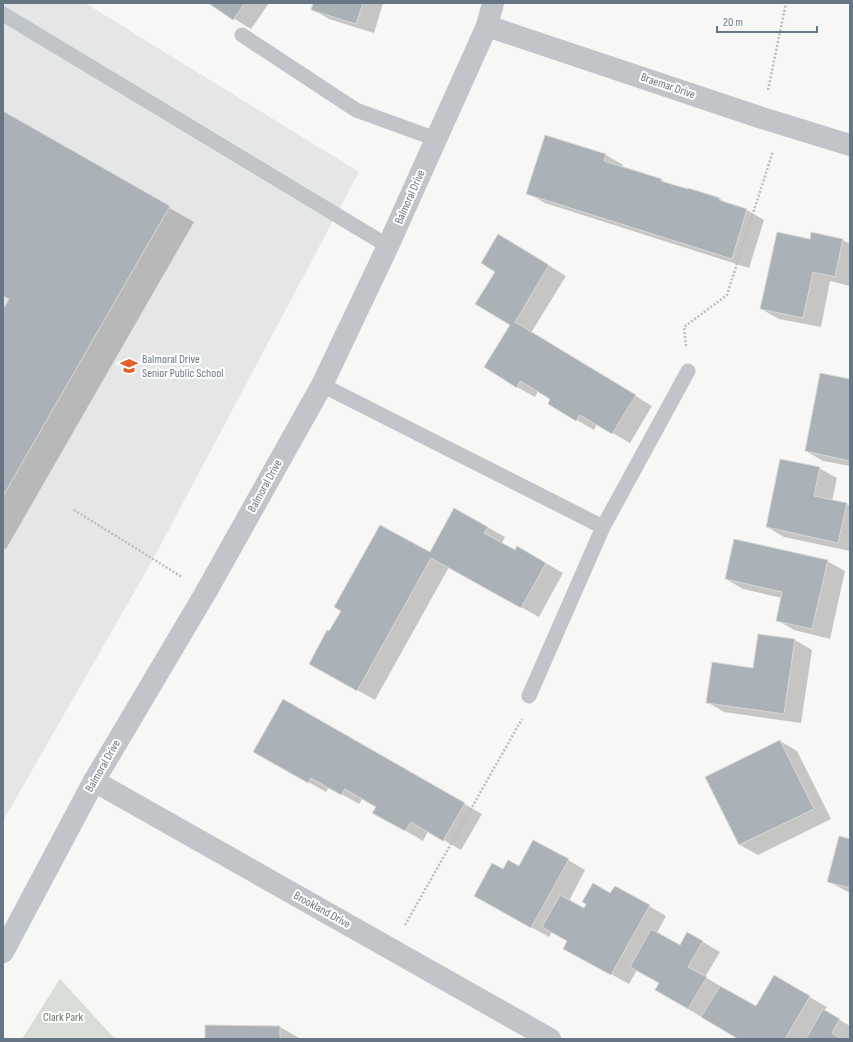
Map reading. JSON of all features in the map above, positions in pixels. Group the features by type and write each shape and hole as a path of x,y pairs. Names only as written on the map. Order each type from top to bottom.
{"street":[{"name":"Balmoral Drive","path":"3,952 94,781 206,592 322,385 388,246 487,26 493,3"},
{"name":"Braemar Drive","path":"487,26 772,121 850,145"},
{"name":"Brookland Drive","path":"94,781 550,1039"}],"lane":[{"path":"3,14 388,246"},
{"path":"242,35 356,110 436,139"},
{"path":"529,696 603,527 688,371"},
{"path":"322,385 603,527"}],"path":[{"path":"688,371 684,327 728,295 772,121 786,3"},
{"path":"74,510 206,592"},
{"path":"390,949 524,715 529,696"}],"shaded area":[{"name":"Balmoral Drive Senior Public School","path":"3,3 85,3 359,172 152,561 3,821"}],"green space":[{"name":"Clark Park","path":"60,979 115,1039 22,1039"}],"building":[{"path":"208,3 245,3 233,20"},
{"path":"313,3 363,3 356,24 311,10"},
{"path":"3,111 170,206 3,496 3,309 9,299 3,296"},
{"path":"545,135 606,154 604,161 662,179 661,181 720,198 719,200 747,209 732,259 526,194"},
{"path":"777,232 810,239 811,232 843,239 835,277 813,272 803,318 760,309"},
{"path":"498,234 549,265 515,322 636,395 612,434 580,415 576,421 548,404 550,399 520,381 517,388 484,367 510,325 475,304 495,272 481,263"},
{"path":"820,373 850,379 850,461 805,451"},
{"path":"780,459 820,467 814,496 847,503 838,543 766,527"},
{"path":"454,508 488,527 484,533 515,550 517,546 546,563 521,608 431,558 357,691 309,664 327,630 329,631 341,611 334,607 380,525 430,552"},
{"path":"734,539 828,560 812,629 776,621 782,592 725,579"},
{"path":"758,634 795,639 784,714 706,703 712,662 753,668"},
{"path":"283,699 465,803 443,841 411,822 405,831 372,813 376,807 345,789 341,795 311,778 308,783 253,752"},
{"path":"780,740 814,809 739,845 705,777"},
{"path":"839,836 850,839 850,888 827,882"},
{"path":"533,840 569,859 531,928 474,896 492,863 503,869 508,860 519,866"},
{"path":"593,883 610,893 615,886 650,905 611,975 563,949 567,941 542,927 560,895 584,908 586,904 582,902"},
{"path":"651,929 680,945 687,932 703,941 688,967 707,977 688,1009 655,990 659,983 630,967"},
{"path":"774,975 810,996 785,1039 738,1039 701,1017 720,986 756,1006"},
{"path":"823,1009 840,1019 832,1033 842,1039 806,1039"},
{"path":"205,1025 280,1026 280,1039 205,1039"}],"place":[{"name":"Balmoral Drive Senior Public School","path":"129,366"}]}
